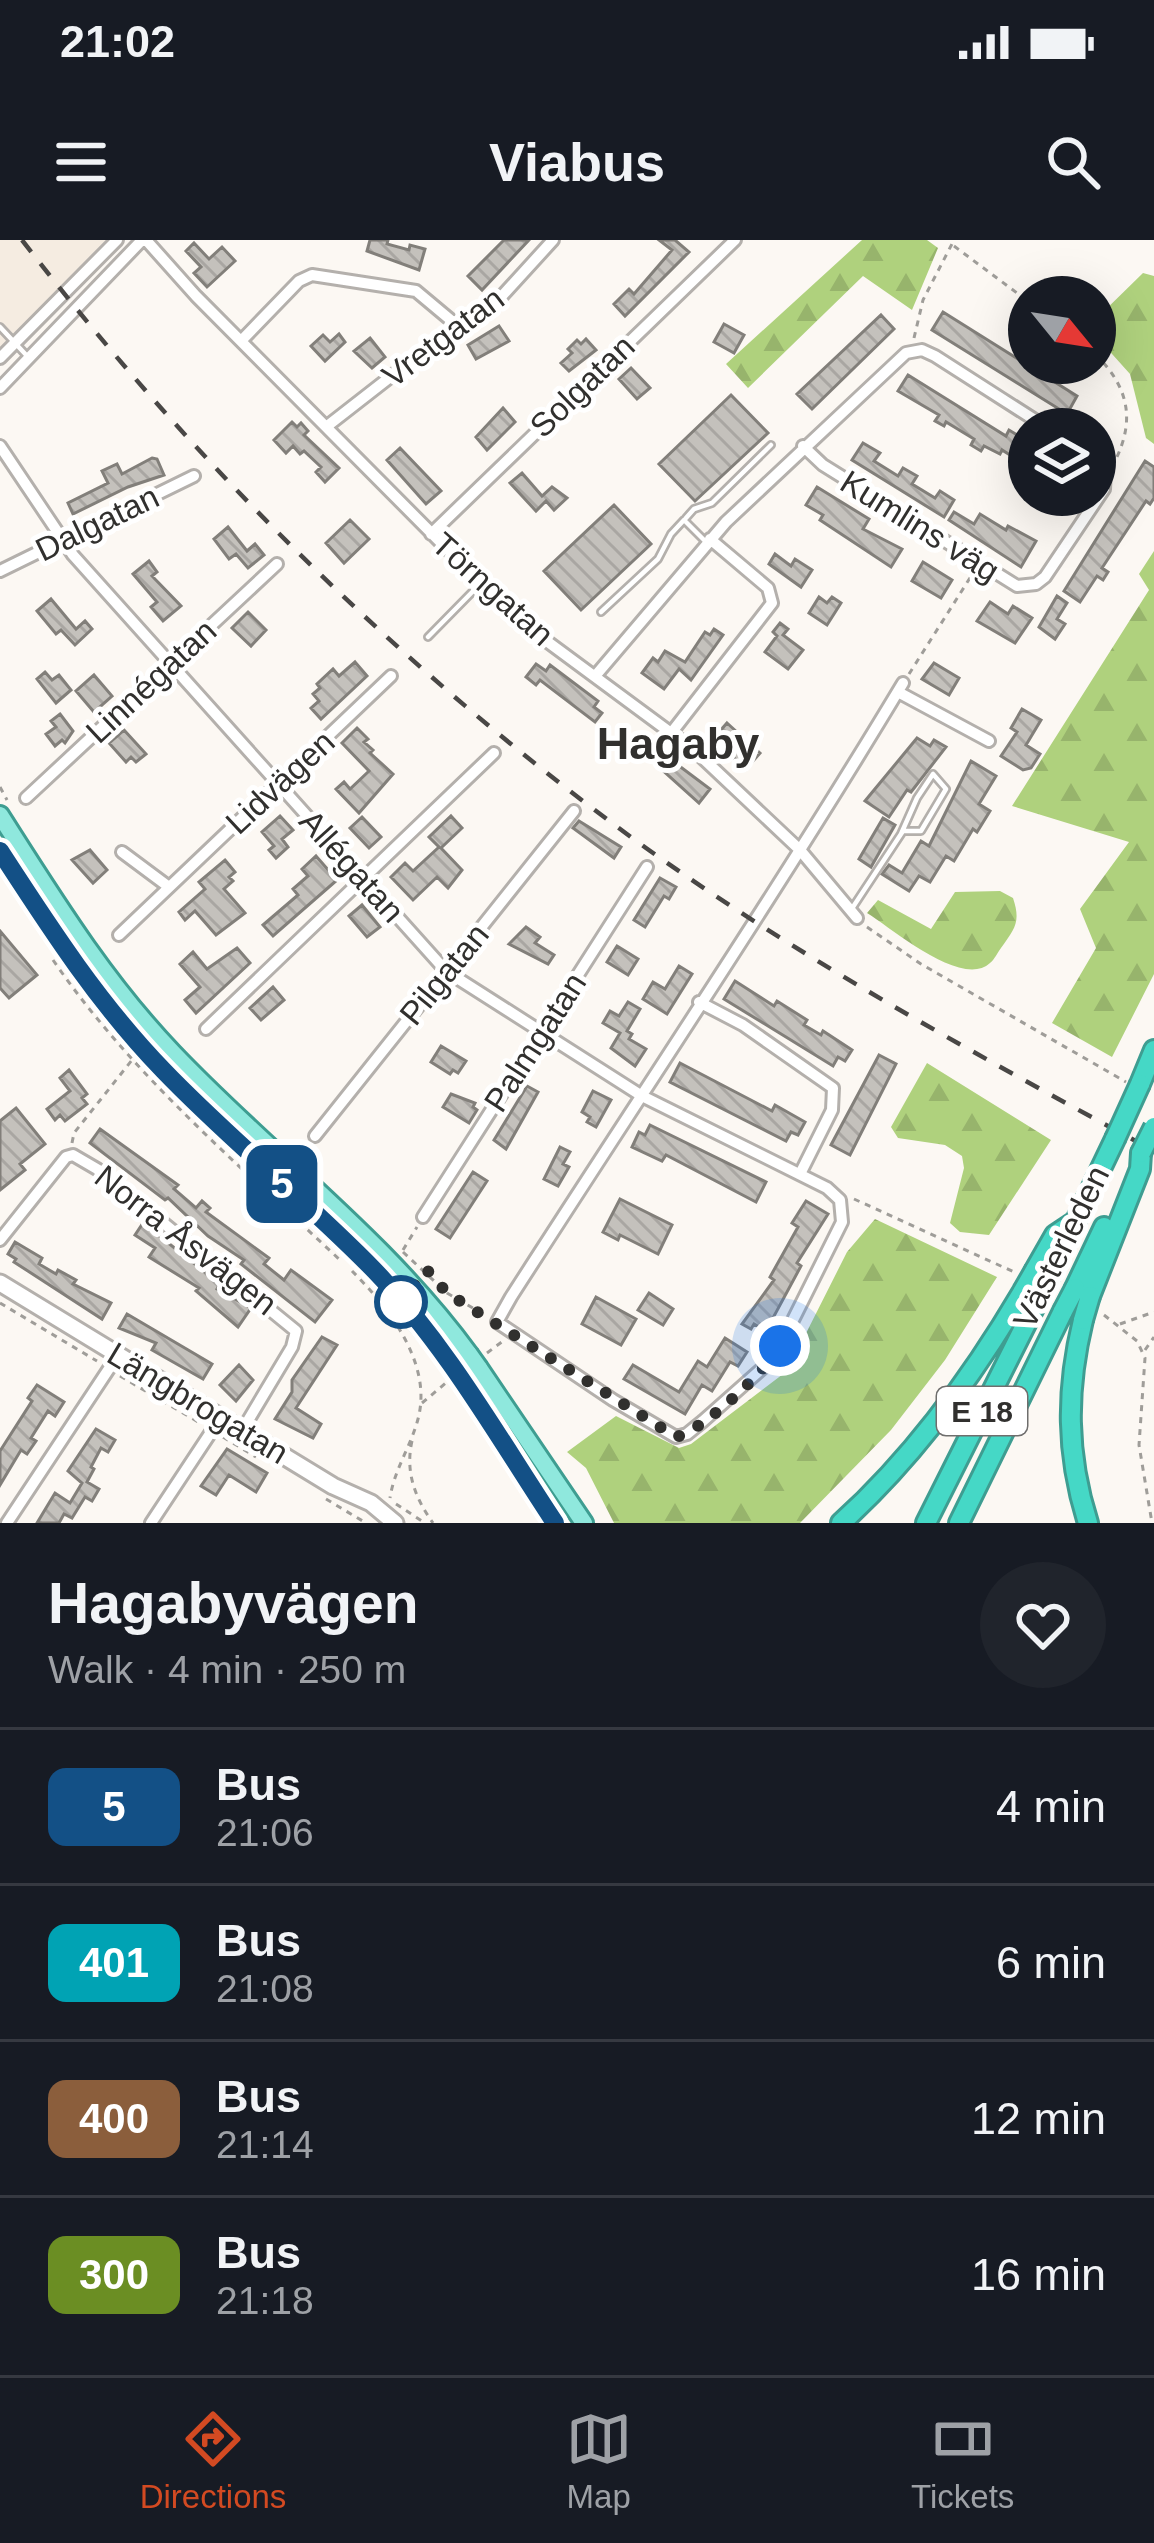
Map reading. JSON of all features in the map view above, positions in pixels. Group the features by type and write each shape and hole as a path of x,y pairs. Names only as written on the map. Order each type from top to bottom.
{"highway":[{"name":"Västerleden","path":"926,1523 1042,1273 1055,1235 1077,1220 1154,1050"},
{"name":"Västerleden","path":"959,1523 1063,1311 1082,1292 1140,1169 1141,1153 1154,1126"},
{"path":"1082,1292 1083,1320 1070,1383 1069,1423 1088,1523"},
{"name":"Västerleden","path":"842,1523 898,1466 1030,1295"}],"main road":[{"path":"6,812 95,962 150,1027 387,1258 478,1359 584,1523"},
{"path":"0,850 60,943 138,1043 375,1271 455,1376 555,1523"}],"street":[{"path":"0,358 116,240"},
{"path":"0,388 144,240"},
{"name":"Törngatan","path":"144,240 481,583 533,631 671,732 800,850 854,914"},
{"name":"Vretgatan","path":"326,428 491,308 553,240"},
{"name":"Solgatan","path":"431,534 735,240"},
{"path":"241,340 299,281 312,275 416,291 459,327"},
{"path":"914,352 935,356 1016,408"},
{"name":"Kumlins väg","path":"596,675 709,541 895,359 914,352"},
{"name":"Allégatan","path":"0,446 62,541 446,971 642,1096 835,1193 844,1210 774,1358 687,1434 667,1434 497,1322"},
{"name":"Kumlins väg","path":"803,446 823,465 1017,586 1036,584 1045,577 1086,516"},
{"name":"Dalgatan","path":"0,571 194,476"},
{"path":"671,732 772,603 768,588 709,541"},
{"name":"Linnégatan","path":"26,799 277,564"},
{"name":"Lidvägen","path":"119,934 391,676"},
{"path":"497,1322 901,687 989,741"},
{"path":"206,1029 494,753"},
{"name":"Pilgatan","path":"315,1136 574,811"},
{"path":"122,852 169,887"},
{"name":"Palmgatan","path":"423,1217 647,867"},
{"path":"700,1002 742,1025 832,1088 832,1110 800,1174"},
{"name":"Norra Åsvägen","path":"0,1240 58,1163 69,1156 97,1169 296,1331 292,1347 242,1429"},
{"name":"Längbrogatan","path":"0,1283 114,1362 216,1424 242,1429 333,1486 371,1503 395,1523"},
{"path":"7,1523 114,1362"},
{"path":"151,1523 216,1424"}],"lane":[{"path":"0,327 29,358"},
{"path":"602,612 658,559 671,534 694,508 712,503 771,445"},
{"path":"684,520 709,541"},
{"path":"428,637 481,583"},
{"path":"854,914 933,774 946,789 921,831 901,835"}],"path":[{"path":"914,352 923,300 953,242 1008,285"},
{"path":"1116,378 1127,400 1125,438 1116,458"},
{"path":"901,687 979,564"},
{"path":"0,788 6,812"},
{"path":"854,914 921,964 1137,1085"},
{"path":"69,1156 74,1133 132,1060"},
{"path":"423,1217 402,1251 454,1297 497,1322"},
{"path":"444,1303 454,1297"},
{"path":"0,1303 114,1362 216,1424 268,1464"},
{"path":"1118,1325 1154,1312"},
{"path":"1143,1352 1154,1337"},
{"path":"411,1338 422,1403 390,1500 425,1523"},
{"path":"478,1359 500,1344"},
{"path":"422,1403 455,1376"},
{"path":"413,1432 408,1460 411,1478 433,1523"},
{"path":"324,1498 366,1523"}],"shaded area":[{"path":"0,240 106,240 0,348"}],"green space":[{"path":"862,240 927,240 938,248 912,310 863,276 748,388 726,364"},
{"path":"1143,273 1154,276 1154,444 1146,438 1130,374 1116,358 1116,299"},
{"path":"1154,551 1154,974 1112,1057 1052,1023 1096,948 1080,909 1129,842 1012,806 1149,590 1139,574"},
{"path":"1000,891 1013,898 1015,924 993,960 978,969 946,963 867,913 878,900 931,929 955,892"},
{"path":"927,1063 1051,1140 989,1235 960,1232 950,1223 964,1168 962,1156 945,1145 898,1138 891,1127"},
{"path":"875,1219 997,1277 945,1360 891,1430 800,1523 614,1523 586,1468 567,1452 616,1416 679,1448 691,1444 787,1371 847,1252"}],"building":[{"path":"370,240 425,249 419,270 367,251"},
{"path":"504,240 529,240 482,290 468,276"},
{"path":"659,240 675,240 689,252 625,316 614,304 629,289 634,294 672,250"},
{"path":"194,243 209,259 222,247 235,261 207,287 194,273 201,267 186,251"},
{"path":"943,312 1008,353 1008,377 932,330"},
{"path":"881,315 894,329 812,409 797,394"},
{"path":"724,324 744,335 734,353 714,342"},
{"path":"499,326 509,341 476,359 468,345"},
{"path":"339,334 345,342 325,361 311,346 323,335 330,342"},
{"path":"370,338 385,357 372,368 354,351"},
{"path":"586,339 596,350 569,371 561,363 572,353 568,349"},
{"path":"631,368 650,388 637,399 619,379"},
{"path":"908,375 1006,436 1008,432 1008,454 984,446 981,451 971,445 974,439 946,422 944,426 935,421 939,415 898,391"},
{"path":"1019,384 1058,384 1077,396 1070,408 1057,408"},
{"path":"731,395 768,433 695,501 659,464"},
{"path":"503,408 515,422 487,450 476,437"},
{"path":"292,422 297,427 301,423 308,431 304,435 339,468 325,482 316,472 321,467 304,451 300,454 293,446 286,453 274,440"},
{"path":"863,443 880,453 874,461 898,476 903,468 917,476 912,484 935,498 940,491 954,500 944,517 852,460"},
{"path":"400,448 441,491 426,504 387,460"},
{"path":"152,458 164,475 73,514 68,503 108,483 102,471 117,464 122,474"},
{"path":"1145,461 1154,467 1154,498 1150,504 1146,501 1102,568 1108,572 1103,580 1097,576 1080,602 1064,591 1111,516 1116,516 1116,508"},
{"path":"522,473 542,496 552,487 567,498 554,510 546,501 536,511 510,483"},
{"path":"817,487 869,519 863,529 902,549 891,567 820,520 823,515 806,505"},
{"path":"614,505 651,544 581,610 544,571"},
{"path":"954,512 974,524 980,514 1036,541 1021,567 949,520"},
{"path":"350,520 369,539 344,563 326,543"},
{"path":"228,527 247,551 255,544 264,555 248,568 236,554 229,559 214,539"},
{"path":"775,554 791,566 795,559 812,570 801,587 769,564"},
{"path":"149,561 157,572 152,576 181,606 163,621 151,607 157,602 133,574"},
{"path":"923,562 952,580 941,598 912,581"},
{"path":"1057,596 1067,603 1057,619 1065,624 1055,639 1039,627"},
{"path":"819,597 827,603 832,597 841,603 827,625 809,613"},
{"path":"51,599 76,629 85,621 92,629 75,645 61,630 56,634 37,611"},
{"path":"990,602 1008,614 1013,606 1032,618 1015,643 977,621"},
{"path":"248,612 266,630 251,646 232,628"},
{"path":"780,623 788,629 783,635 803,650 788,669 765,652"},
{"path":"714,629 723,635 691,680 679,669 664,689 642,673 665,651 685,662 705,632 710,635"},
{"path":"355,662 367,676 321,719 311,708 319,701 313,694 320,688 317,684 333,669 339,676"},
{"path":"934,663 959,678 949,695 922,679"},
{"path":"536,664 546,671 550,665 598,701 594,707 602,713 595,722 540,680 536,685 526,677"},
{"path":"45,672 52,680 59,675 71,690 56,703 37,679"},
{"path":"94,675 112,696 94,712 76,691"},
{"path":"1022,709 1041,720 1026,745 1040,754 1031,768 1023,770 1001,756 1017,732 1011,728"},
{"path":"60,714 73,731 65,743 62,740 55,746 46,734 56,727 51,721"},
{"path":"727,723 760,753 746,769 713,739"},
{"path":"357,728 368,739 364,742 373,750 370,753 393,774 359,813 336,789 344,782 350,789 369,771 342,743"},
{"path":"124,730 146,754 136,762 131,757 126,762 109,743"},
{"path":"917,738 930,746 934,740 946,747 889,817 865,801"},
{"path":"660,746 710,789 699,803 650,759"},
{"path":"971,761 996,776 979,804 990,811 954,861 946,856 930,882 919,876 909,891 882,874 889,865 902,873 921,841 929,846"},
{"path":"280,816 293,830 282,839 288,847 276,858 269,850 274,846 262,832"},
{"path":"451,816 462,828 441,848 462,870 448,888 437,877 413,900 391,877 405,863 413,871 439,847 429,837"},
{"path":"362,817 381,837 369,848 350,828"},
{"path":"883,818 895,825 871,867 859,859"},
{"path":"579,821 621,847 614,858 573,828"},
{"path":"90,850 107,870 93,883 72,860"},
{"path":"316,856 337,880 273,936 263,925 298,895 293,889 308,876 302,869"},
{"path":"225,860 235,872 224,889 245,913 216,935 195,911 185,920 179,912 205,889 199,882"},
{"path":"660,878 676,887 669,899 664,896 645,927 634,920"},
{"path":"362,905 380,927 367,937 349,916"},
{"path":"526,927 540,937 535,943 554,955 548,964 509,944"},
{"path":"0,931 37,975 9,998 0,988"},
{"path":"617,946 638,959 628,975 607,962"},
{"path":"237,948 250,963 196,1013 185,1000 200,987 180,964 193,952 207,969"},
{"path":"679,966 692,974 667,1014 643,999 653,982 665,989"},
{"path":"735,981 774,1006 777,1001 807,1020 804,1025 852,1050 845,1061 838,1057 833,1066 724,999"},
{"path":"273,987 284,1000 261,1020 250,1008"},
{"path":"628,1002 640,1009 627,1031 632,1034 629,1039 646,1049 635,1066 611,1048 620,1033 603,1023 610,1011 619,1016"},
{"path":"441,1046 466,1061 458,1073 450,1074 431,1062"},
{"path":"879,1055 896,1064 850,1155 831,1145"},
{"path":"680,1063 772,1111 775,1105 805,1122 798,1135 791,1132 786,1141 670,1082"},
{"path":"69,1070 87,1094 82,1098 87,1104 65,1121 60,1115 55,1120 47,1109 70,1091 60,1078"},
{"path":"527,1086 538,1092 506,1149 494,1140"},
{"path":"593,1091 611,1100 596,1127 582,1112"},
{"path":"451,1094 475,1103 477,1110 469,1123 443,1107"},
{"path":"16,1108 45,1144 20,1164 25,1170 0,1190 0,1121"},
{"path":"650,1125 766,1182 756,1202 666,1155 662,1161 632,1147 639,1132 645,1135"},
{"path":"100,1129 178,1185 174,1189 196,1208 202,1201 210,1208 206,1212 269,1258 264,1264 284,1280 291,1270 332,1300 315,1322 168,1198 90,1143"},
{"path":"560,1147 570,1152 563,1164 569,1167 558,1186 544,1179"},
{"path":"473,1172 487,1181 450,1238 436,1229"},
{"path":"620,1199 672,1225 658,1254 603,1232"},
{"path":"806,1201 828,1214 797,1263 801,1266 766,1331 754,1324 751,1329 742,1324 774,1280 770,1277 798,1227 792,1223"},
{"path":"143,1223 220,1284 217,1289 251,1308 238,1327 196,1291 199,1288 149,1257 155,1248 135,1235"},
{"path":"15,1242 42,1258 39,1264 56,1274 58,1270 76,1280 73,1284 111,1303 102,1319 14,1262 8,1254"},
{"path":"649,1293 673,1309 663,1325 638,1310"},
{"path":"596,1297 636,1319 621,1345 582,1324"},
{"path":"127,1314 212,1364 203,1379 152,1350 156,1343 119,1328"},
{"path":"322,1337 337,1345 296,1408 321,1424 313,1438 275,1419 292,1392 292,1380"},
{"path":"725,1338 747,1352 738,1366 730,1362 712,1391 702,1385 685,1414 624,1379 633,1365 679,1392 698,1361 707,1367"},
{"path":"239,1365 253,1380 236,1401 220,1385"},
{"path":"37,1385 64,1402 55,1416 48,1411 31,1438 36,1441 27,1454 21,1450 0,1485 0,1451"},
{"path":"96,1429 115,1440 108,1452 101,1448 91,1467 87,1482 99,1489 92,1501 85,1497 72,1518 64,1514 59,1523 37,1523 55,1493 70,1503 82,1483 68,1471"},
{"path":"227,1449 267,1473 256,1492 229,1475 216,1495 201,1486"}],"railway":[{"path":"22,240 235,489 392,641 559,782 646,848 832,970 1154,1151"}],"bus line":[{"name":"5","path":"0,851 60,943 138,1043 375,1271 420,1324 476,1396 555,1523"}],"district":[{"name":"Hagaby","path":"678,743"}],"route":[{"path":"401,1302 427,1270 447,1293 676,1437 704,1421 774,1358 780,1346"}]}
